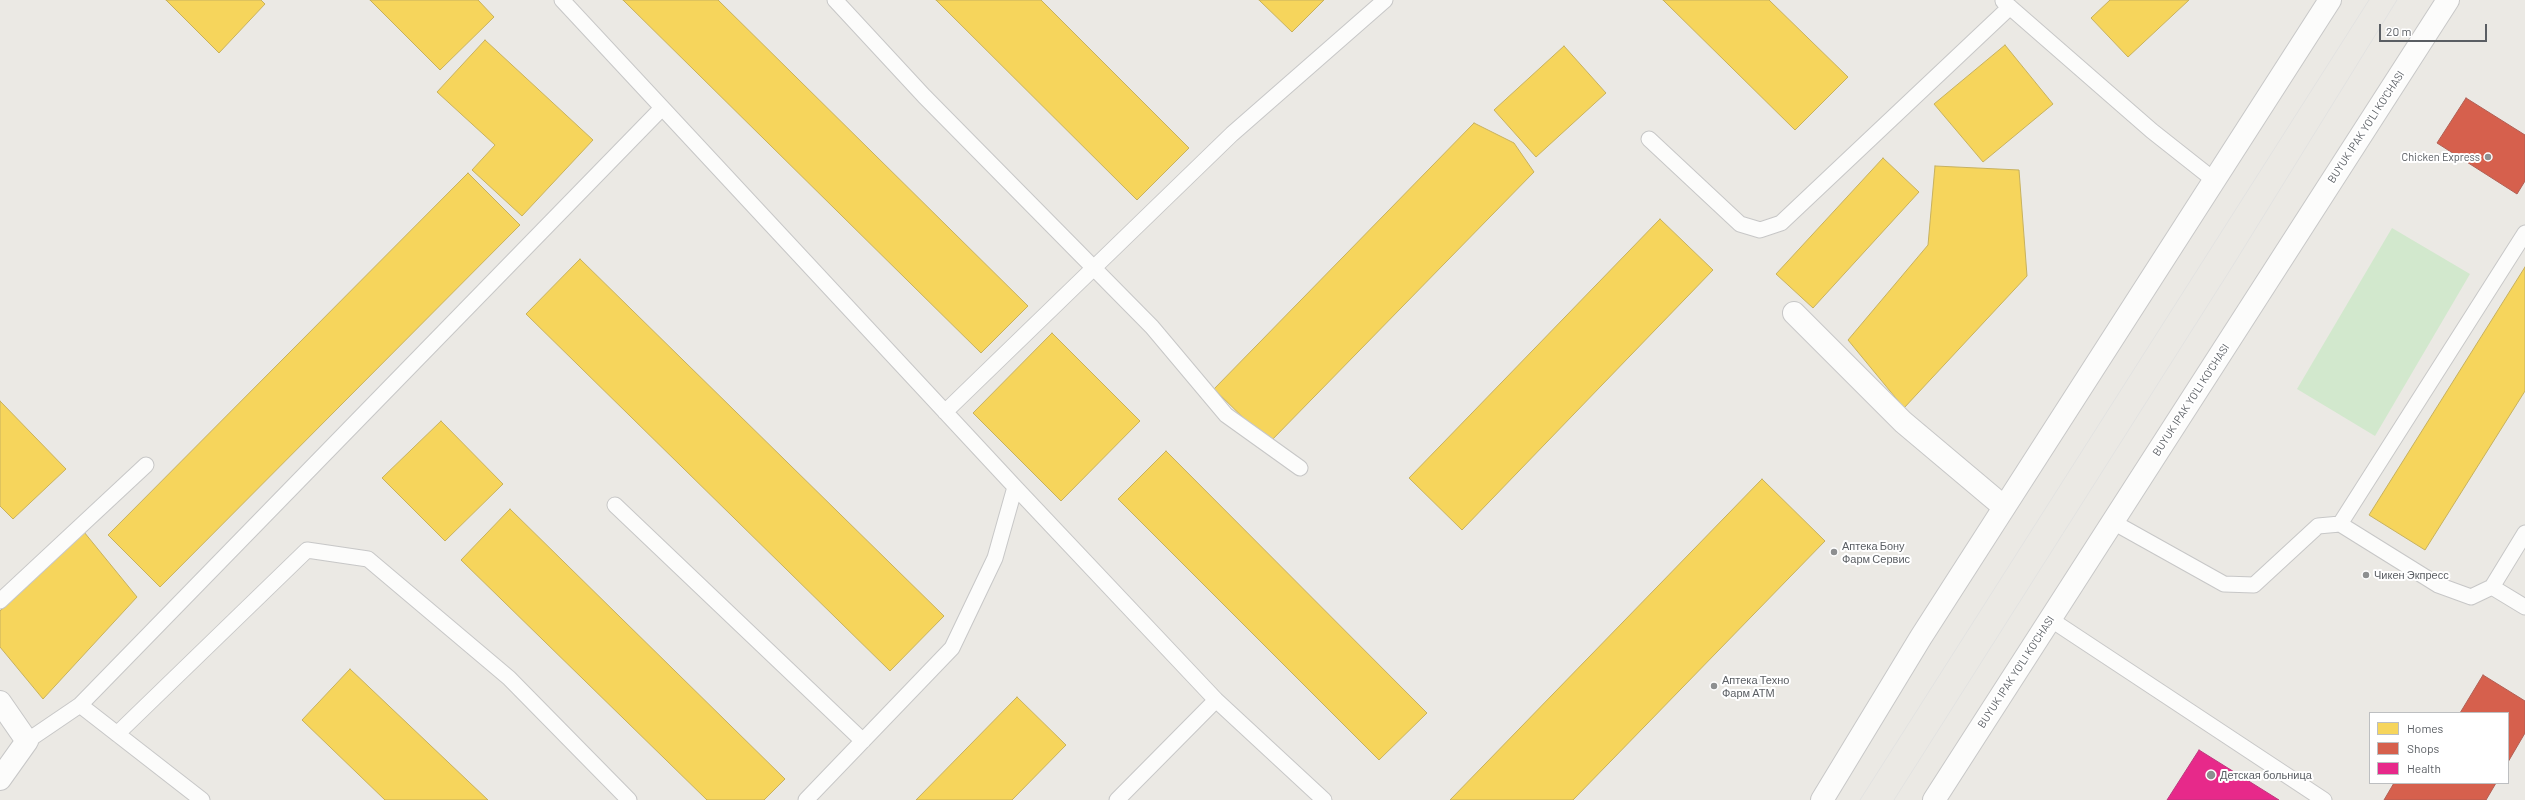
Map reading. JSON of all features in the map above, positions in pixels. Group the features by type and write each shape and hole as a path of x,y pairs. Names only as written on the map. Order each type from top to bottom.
{"main road":[{"path":"1822,800 1921,637 2330,0"},
{"name":"BUYUK IPAK YO'LI KO'CHASI","path":"1934,800 2448,0"},
{"path":"1794,313 1903,422 2004,508"},
{"path":"0,702 27,741 0,778"}],"lane":[{"path":"562,0 1014,487 1216,700 1324,800"},
{"path":"835,0 924,96 1157,333 1226,415 1300,468"},
{"path":"945,412 1232,134 1385,0"},
{"path":"1649,139 1740,224 1760,230 1781,223 2006,3 2152,131 2214,180"},
{"path":"27,741 80,705 662,108"},
{"path":"2340,524 2525,233"},
{"path":"0,601 146,465"},
{"path":"806,800 952,648 995,558 1014,487"},
{"path":"615,504 863,741"},
{"path":"2113,522 2224,584 2254,585 2318,526 2340,524 2438,585 2471,597 2492,587 2525,534"},
{"path":"117,734 307,550 368,559 509,678 629,800"},
{"path":"2492,587 2525,607"},
{"path":"2050,619 2324,800"},
{"path":"1117,800 1216,700"},
{"path":"80,705 202,800"}],"green space":[{"path":"2392,228 2470,274 2375,436 2297,389"}],"building: Homes":[{"path":"166,0 261,0 265,4 219,53"},
{"path":"370,0 478,0 494,17 440,70"},
{"path":"623,0 718,0 1028,306 981,353"},
{"path":"936,0 1041,0 1189,148 1137,200"},
{"path":"1259,0 1324,0 1292,32"},
{"path":"1663,0 1769,0 1848,77 1795,130"},
{"path":"2110,0 2189,0 2128,57 2091,18"},
{"path":"485,40 593,140 522,216 472,170 495,145 437,92"},
{"path":"2005,45 2053,104 1983,162 1934,104"},
{"path":"1564,46 1606,93 1536,157 1494,110"},
{"path":"1474,123 1514,143 1534,172 1269,443 1214,389"},
{"path":"1883,158 1919,192 1813,308 1776,274"},
{"path":"1935,166 2019,170 2027,276 1904,408 1848,340 1928,245"},
{"path":"468,173 520,225 160,587 108,535"},
{"path":"1660,219 1713,270 1462,530 1409,478"},
{"path":"580,259 944,616 890,671 526,314"},
{"path":"2525,267 2525,391 2425,550 2369,515"},
{"path":"1052,333 1140,421 1061,501 973,413"},
{"path":"0,401 66,469 13,519 0,506"},
{"path":"441,421 503,484 445,541 382,478"},
{"path":"1166,451 1427,713 1379,760 1118,499"},
{"path":"1762,479 1825,541 1573,800 1450,800"},
{"path":"510,509 785,779 764,800 707,800 461,560"},
{"path":"84,532 137,597 43,699 0,647 0,611"},
{"path":"350,669 488,800 385,800 302,720"},
{"path":"1017,697 1066,745 1012,800 916,800"}],"building: Shops":[{"path":"2466,98 2525,135 2525,181 2517,194 2437,143"},
{"path":"2483,675 2525,701 2525,733 2509,760 2509,712 2461,712"},
{"path":"2393,784 2495,784 2486,800 2384,800"}],"building: Health":[{"name":"Детская больница","path":"2199,750 2279,800 2167,800"}],"tram line":[{"path":"1860,800 2369,0"},
{"path":"1894,800 2232,267 2397,0"}],"place":[{"name":"Chicken Express","path":"2488,157"},
{"name":"Аптека Бону Фарм Сервис","path":"1834,552"},
{"name":"Чикен Экпресс","path":"2366,575"},
{"name":"Аптека Техно Фарм АТМ","path":"1714,686"},
{"name":"Детская больница","path":"2211,775"}]}
